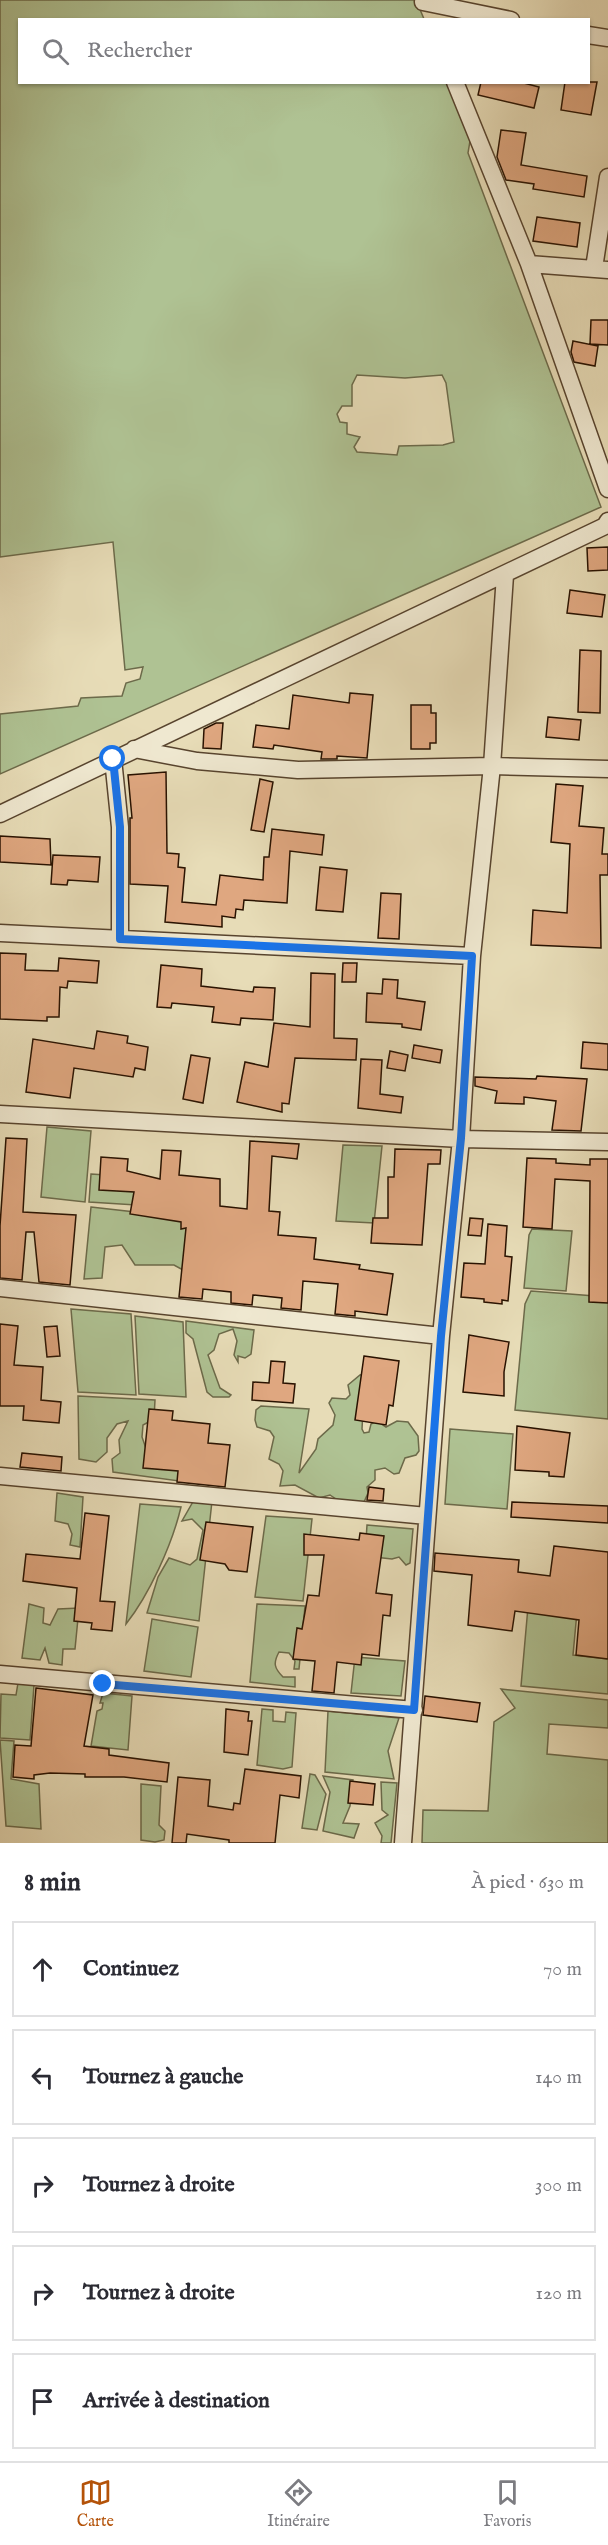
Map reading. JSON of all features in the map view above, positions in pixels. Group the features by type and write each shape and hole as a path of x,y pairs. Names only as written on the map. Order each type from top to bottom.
{"street":[{"path":"422,1 429,18"},
{"path":"422,1 502,18"},
{"path":"590,35 608,38"},
{"path":"456,84 529,264 608,489"},
{"path":"529,264 601,269 608,177"},
{"path":"0,814 605,526 608,521"},
{"path":"403,1843 441,1336 461,1138 472,956 492,766 505,574"},
{"path":"134,749 197,761 298,770 492,766 608,769"},
{"path":"113,759 120,827 120,939"},
{"path":"0,933 472,956"},
{"path":"0,1114 461,1138 608,1142"},
{"path":"0,1288 441,1336"},
{"path":"0,1476 427,1516"},
{"path":"0,1674 414,1710"}],"green space":[{"path":"0,0 416,0 424,18 18,18 18,84 450,84 471,135 468,153 601,507 0,774 0,714 78,706 81,698 122,696 126,683 140,679 143,667 125,670 113,542 0,557","holes":["357,375 405,378 442,375 446,383 454,442 443,445 399,446 397,455 357,452 354,447 360,437 347,434 347,423 340,422 337,414 342,406 352,406 352,385"]},
{"path":"47,1127 91,1131 85,1202 41,1197"},
{"path":"343,1145 382,1146 374,1223 336,1221"},
{"path":"91,1174 106,1175 137,1185 136,1205 89,1202"},
{"path":"91,1207 188,1218 183,1270 174,1265 135,1265 122,1245 105,1247 102,1278 84,1279"},
{"path":"532,1229 572,1231 566,1291 524,1288 529,1235"},
{"path":"531,1291 608,1297 608,1419 515,1410 525,1304"},
{"path":"71,1309 131,1314 136,1395 78,1392"},
{"path":"135,1316 183,1322 186,1397 139,1394"},
{"path":"186,1321 254,1330 251,1354 245,1358 238,1356 238,1362 234,1355 237,1341 233,1329 219,1334 214,1350 208,1355 220,1388 231,1395 229,1397 213,1397 207,1392 193,1339 186,1333"},
{"path":"365,1374 362,1429 364,1433 369,1432 371,1424 377,1421 386,1427 397,1421 408,1422 418,1436 419,1451 416,1455 405,1458 399,1473 394,1474 385,1468 375,1470 375,1480 367,1487 368,1493 364,1502 339,1501 330,1495 319,1498 295,1485 280,1486 283,1471 279,1464 269,1459 274,1437 270,1431 257,1427 256,1410 261,1406 309,1409 299,1473 316,1449 318,1439 333,1425 335,1415 329,1403 332,1398 346,1399 350,1395 348,1385 360,1375"},
{"path":"78,1396 155,1400 154,1419 143,1425 142,1437 150,1460 179,1465 179,1481 113,1472 112,1459 120,1453 119,1440 128,1421 117,1424 107,1438 107,1452 96,1462 79,1459"},
{"path":"450,1429 513,1434 507,1509 445,1504"},
{"path":"57,1493 83,1497 80,1547 70,1545 72,1534 68,1524 55,1521"},
{"path":"194,1500 212,1501 199,1621 147,1613 158,1577 169,1558 190,1565 197,1559 203,1530 192,1519 182,1521"},
{"path":"140,1504 181,1507 159,1569 126,1624"},
{"path":"266,1516 312,1519 303,1601 255,1597"},
{"path":"367,1525 413,1529 410,1563 406,1565 399,1557 392,1559 365,1556"},
{"path":"29,1604 44,1608 43,1623 50,1625 58,1609 79,1608 75,1649 63,1649 62,1665 49,1663 45,1648 40,1660 22,1658"},
{"path":"257,1604 305,1606 299,1669 294,1669 295,1661 289,1653 279,1652 275,1662 276,1668 283,1677 295,1677 295,1687 250,1682"},
{"path":"528,1607 577,1612 573,1655 608,1659 608,1694 521,1686"},
{"path":"152,1619 198,1627 191,1677 144,1671"},
{"path":"355,1657 405,1661 401,1696 351,1693"},
{"path":"18,1683 34,1685 30,1740 0,1738 1,1694 16,1695"},
{"path":"501,1689 608,1700 608,1728 549,1724 547,1754 608,1760 608,1843 422,1843 423,1810 488,1811 494,1722 515,1708"},
{"path":"103,1693 132,1696 128,1750 91,1746 97,1711 102,1709 103,1703 100,1703"},
{"path":"262,1709 273,1710 273,1721 285,1722 286,1712 296,1713 292,1767 283,1769 257,1765"},
{"path":"328,1711 399,1718 388,1751 394,1779 325,1772"},
{"path":"0,1740 14,1741 11,1779 39,1784 41,1829 6,1826"},
{"path":"310,1774 315,1775 326,1794 317,1830 302,1828"},
{"path":"323,1776 353,1780 350,1806 343,1823 359,1824 354,1838 323,1831 330,1792"},
{"path":"381,1782 397,1783 391,1843 381,1843 382,1836 375,1823 388,1815 382,1810"},
{"path":"141,1784 161,1786 159,1825 165,1831 164,1840 155,1842 141,1840"}],"building":[{"path":"597,82 591,115 561,110 565,84"},
{"path":"481,84 528,84 539,87 534,108 478,95"},
{"path":"501,130 526,133 521,165 587,176 584,197 533,189 534,184 506,180 497,157"},
{"path":"537,217 580,223 577,247 533,241"},
{"path":"591,320 608,320 608,345 590,344"},
{"path":"573,341 598,346 595,366 574,362 571,352"},
{"path":"608,547 608,570 588,571 587,548"},
{"path":"570,590 605,595 602,617 567,613"},
{"path":"580,650 601,651 600,713 578,712"},
{"path":"350,693 373,695 367,758 337,756 337,759 321,759 322,752 274,745 273,749 253,747 256,725 289,729 293,695 349,703"},
{"path":"411,705 431,705 431,713 436,713 436,743 430,743 430,749 411,749"},
{"path":"548,717 581,720 579,740 546,737"},
{"path":"216,723 223,723 221,749 203,748 204,729"},
{"path":"166,772 167,853 179,854 178,867 185,868 182,902 216,905 220,875 263,880 264,857 269,857 272,829 324,835 322,855 290,851 287,903 244,900 243,910 236,909 235,918 222,916 222,927 165,922 168,886 130,884 130,818 132,818 128,775"},
{"path":"260,779 273,782 264,832 251,830"},
{"path":"556,784 583,786 579,826 604,828 602,854 608,854 608,875 600,875 601,948 531,945 533,910 567,913 570,844 551,842"},
{"path":"0,836 50,839 51,865 0,862"},
{"path":"53,855 100,857 98,882 68,880 67,885 51,884"},
{"path":"320,867 347,870 343,912 316,910"},
{"path":"381,893 401,894 399,939 378,938"},
{"path":"0,953 26,954 25,970 58,971 59,958 99,961 97,983 68,981 67,988 60,987 59,1017 47,1017 47,1021 0,1019"},
{"path":"343,963 357,963 356,982 342,982"},
{"path":"161,965 202,969 201,986 253,992 254,987 275,988 273,1020 241,1018 240,1025 212,1022 214,1007 172,1003 171,1008 157,1007"},
{"path":"311,973 335,974 334,1038 357,1039 356,1060 295,1058 289,1104 282,1103 282,1112 237,1102 245,1062 268,1067 274,1023 310,1027"},
{"path":"383,979 398,980 397,998 425,1002 421,1030 402,1027 402,1024 366,1022 367,993 382,994"},
{"path":"97,1031 128,1036 127,1043 148,1047 145,1070 135,1068 133,1077 74,1068 70,1098 26,1092 33,1039 94,1049"},
{"path":"583,1042 608,1044 608,1070 581,1068"},
{"path":"414,1045 442,1050 440,1063 412,1058"},
{"path":"390,1051 408,1055 405,1071 387,1068"},
{"path":"191,1055 210,1058 203,1103 183,1099"},
{"path":"361,1059 382,1060 380,1094 403,1097 401,1113 358,1108"},
{"path":"537,1076 587,1079 581,1131 552,1130 556,1101 524,1097 524,1104 495,1103 497,1091 475,1086 475,1077 536,1079"},
{"path":"6,1138 27,1139 23,1212 76,1215 70,1285 39,1282 34,1232 26,1232 22,1280 0,1278 0,1226"},
{"path":"250,1141 299,1144 297,1159 272,1156 269,1211 280,1212 278,1235 316,1238 314,1259 360,1265 359,1269 393,1274 387,1315 355,1311 355,1316 335,1314 338,1284 303,1281 301,1310 281,1308 282,1298 253,1295 252,1305 231,1303 231,1292 203,1289 202,1299 179,1297 186,1228 181,1229 181,1222 130,1214 134,1192 99,1190 101,1157 128,1159 127,1171 160,1179 162,1150 181,1151 179,1175 220,1179 220,1206 247,1209"},
{"path":"395,1149 441,1150 440,1164 428,1164 422,1245 371,1243 373,1218 388,1218 388,1177 394,1177"},
{"path":"527,1158 556,1159 556,1163 590,1165 590,1159 608,1159 608,1303 589,1302 590,1181 555,1179 552,1229 523,1227"},
{"path":"470,1218 483,1219 481,1236 468,1235"},
{"path":"488,1224 507,1226 505,1256 512,1257 508,1301 502,1300 502,1304 484,1302 484,1299 461,1297 464,1263 485,1264"},
{"path":"0,1324 18,1326 14,1365 43,1367 41,1400 61,1402 59,1423 23,1420 24,1406 0,1406"},
{"path":"57,1326 60,1356 47,1357 44,1327"},
{"path":"469,1335 509,1342 504,1372 504,1396 463,1392"},
{"path":"364,1356 399,1361 393,1406 389,1405 386,1425 355,1420"},
{"path":"271,1361 285,1362 283,1383 295,1384 293,1403 252,1400 253,1382 269,1383"},
{"path":"149,1409 173,1411 172,1420 210,1424 208,1443 230,1445 225,1487 177,1482 178,1471 143,1468"},
{"path":"517,1426 570,1433 564,1477 549,1476 549,1472 515,1470"},
{"path":"22,1453 62,1457 61,1471 20,1467"},
{"path":"369,1487 384,1489 383,1501 367,1500"},
{"path":"512,1502 608,1506 608,1523 511,1517"},
{"path":"85,1513 109,1516 100,1601 115,1602 112,1631 91,1629 92,1623 74,1621 77,1588 23,1581 26,1554 80,1559"},
{"path":"206,1522 253,1527 247,1572 229,1570 225,1564 200,1560"},
{"path":"360,1533 384,1536 376,1593 392,1595 390,1616 383,1615 379,1656 362,1654 361,1665 337,1662 334,1693 312,1691 315,1661 293,1659 297,1628 302,1629 308,1595 319,1596 324,1555 304,1555 304,1534 359,1540"},
{"path":"554,1546 608,1552 608,1659 576,1655 579,1620 515,1611 512,1631 468,1625 472,1575 434,1571 435,1553 519,1560 518,1572 550,1576"},
{"path":"36,1688 93,1695 84,1746 109,1749 109,1755 169,1763 167,1782 124,1777 85,1777 85,1774 50,1773 34,1775 34,1779 13,1777 15,1745 31,1746"},
{"path":"425,1696 480,1703 477,1722 423,1715"},
{"path":"226,1709 249,1712 248,1721 252,1721 248,1755 224,1752"},
{"path":"245,1769 301,1776 299,1798 280,1795 275,1843 229,1843 229,1840 187,1834 186,1843 172,1843 178,1777 210,1780 208,1806 233,1810 234,1803 240,1804"},
{"path":"350,1781 375,1784 373,1805 348,1803"}],"route":[{"path":"103,1684 414,1710 441,1336 461,1138 472,956 120,939 120,827 113,759"}]}
